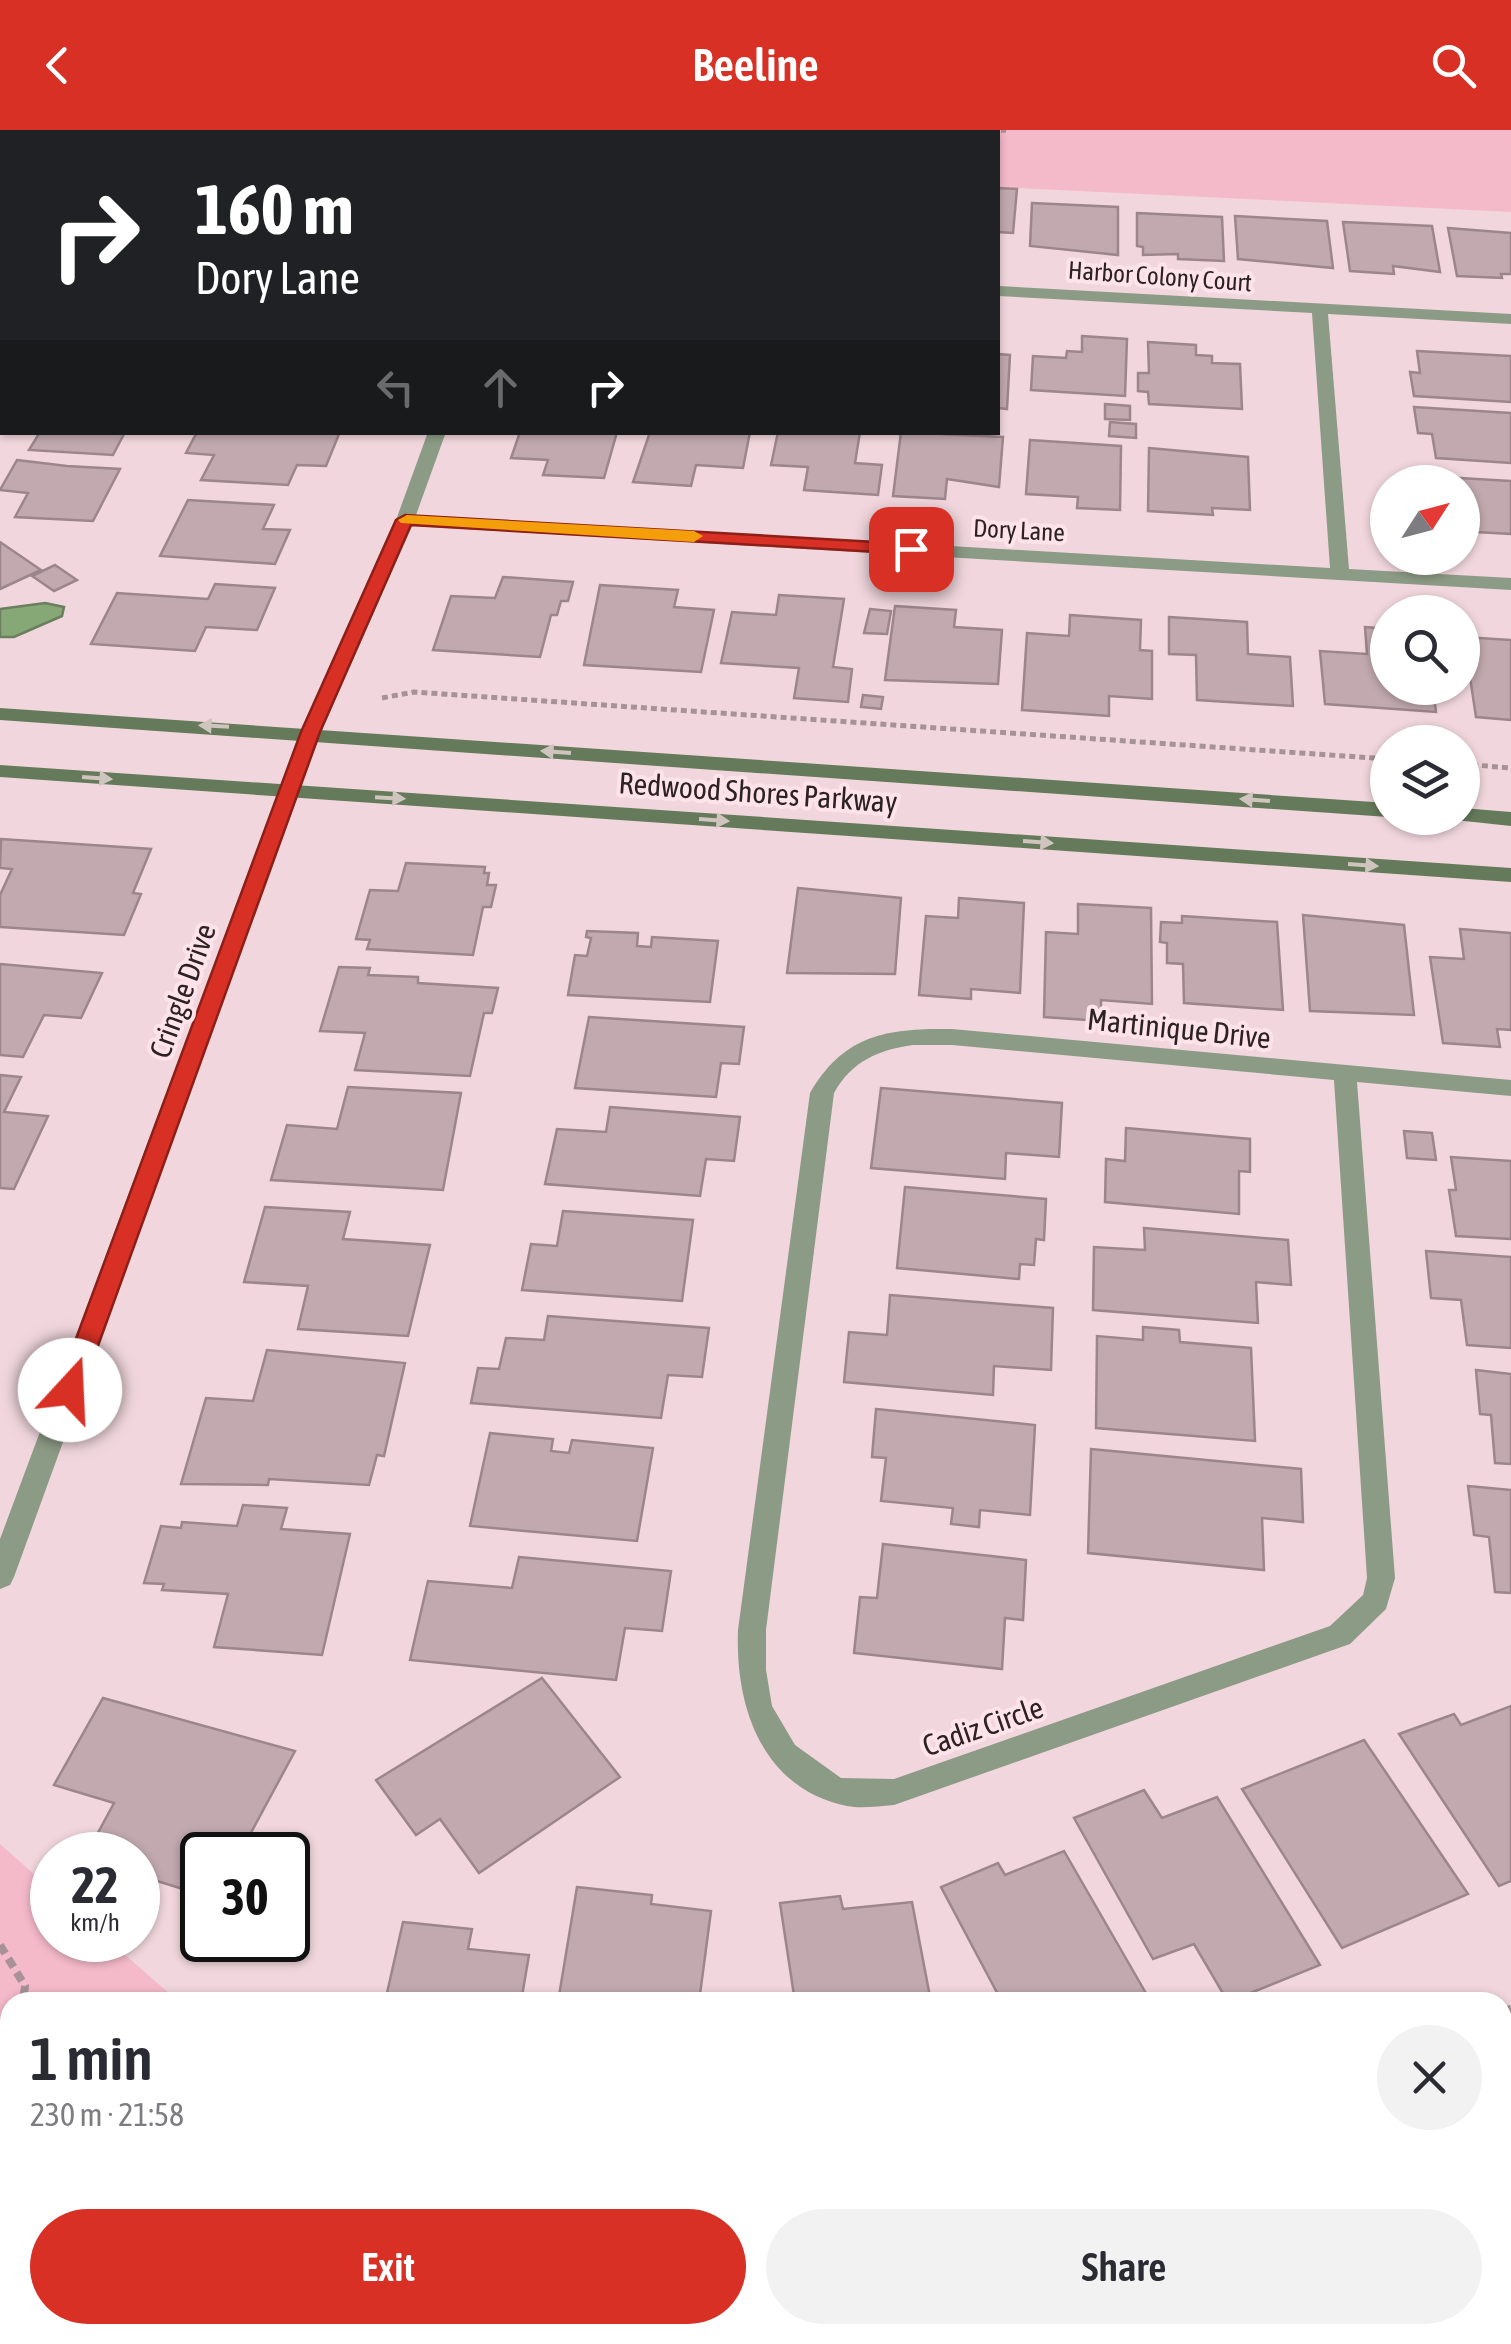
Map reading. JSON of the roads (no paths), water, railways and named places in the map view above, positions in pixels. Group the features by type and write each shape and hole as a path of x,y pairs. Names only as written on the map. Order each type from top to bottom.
{"main road":[{"name":"Redwood Shores Parkway","path":"0,714 311,732 1370,809"},
{"name":"Redwood Shores Parkway","path":"0,771 1511,875"},
{"path":"1480,816 1511,818"}],"street":[{"name":"Harbor Colony Court","path":"1000,290 1511,319"},
{"path":"1320,311 1340,574"},
{"name":"Cringle Drive","path":"0,1576 293,791 311,732 405,520 436,435"},
{"name":"Dory Lane","path":"405,520 1511,584"},
{"name":"Martinique Drive","path":"845,1057 899,1038 938,1037 1511,1088"},
{"name":"Cadiz Circle","path":"845,1057 832,1070 822,1093 750,1668 755,1704 769,1737 818,1782 848,1793 894,1792 1292,1654 1340,1635 1376,1601 1381,1578 1345,1076"}]}
